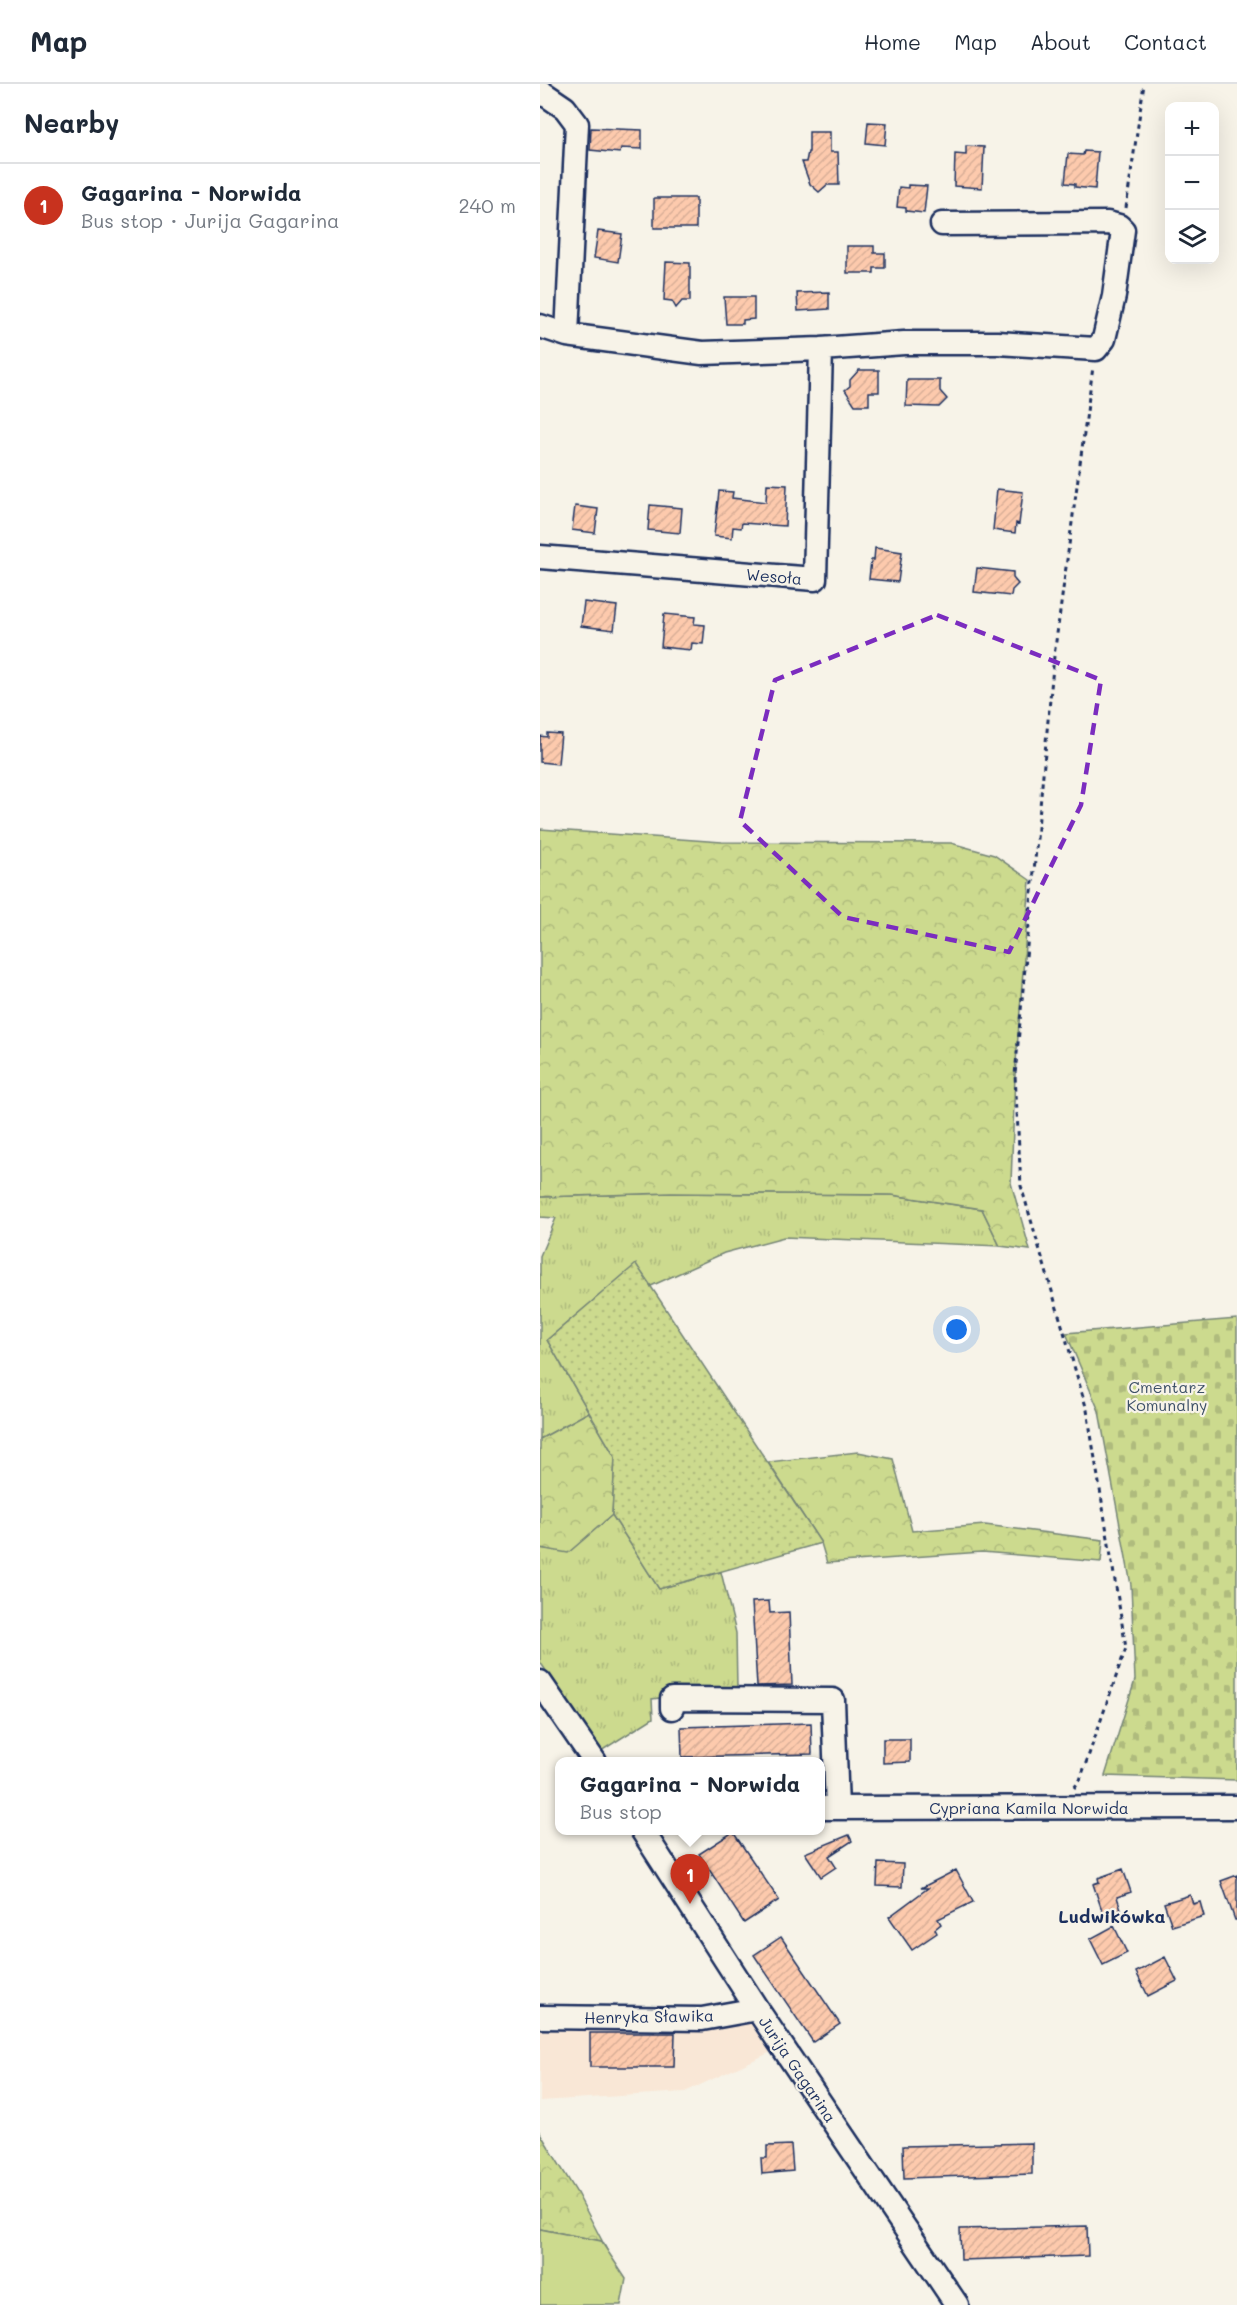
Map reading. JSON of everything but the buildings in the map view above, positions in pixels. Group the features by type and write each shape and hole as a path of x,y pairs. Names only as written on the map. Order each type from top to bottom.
{"street":[{"path":"540,91 565,108 577,124 567,334"},
{"path":"540,326 567,334 702,352 821,350 904,343 998,343 1096,349 1104,339 1112,307 1123,230 1119,226 1108,223 942,224"},
{"name":"Wesoła","path":"540,557 815,579 821,350"},
{"path":"540,1682 592,1757"},
{"path":"672,1708 672,1699 833,1700 829,1808"},
{"name":"Cypriana Kamila Norwida","path":"829,1808 1237,1807"},
{"name":"Jurija Gagarina","path":"645,1835 757,2009 957,2305"},
{"name":"Henryka Sławika","path":"540,2017 702,2019 757,2009"}],"path":[{"path":"1123,230 1144,84"},
{"path":"1061,1807 1080,1780 1126,1648 1087,1410 1021,1186 1015,1075 1054,656 1096,349"}],"highlighted area":[{"path":"937,615 1101,680 1081,805 1009,952 843,917 740,821 775,680"}],"shaded area":[{"path":"753,2019 771,2052 685,2092 540,2101 540,2029 714,2024"}],"green space":[{"path":"540,829 722,842 951,843 994,855 1030,880 1015,1075 1011,1183 1030,1250 1000,1246 982,1209 892,1195 671,1193 540,1197"},
{"path":"671,1193 892,1195 982,1209 1000,1246 784,1237 724,1253 651,1286 636,1265 547,1340 589,1412 540,1439 540,1256 556,1218 540,1217 540,1197"},
{"path":"636,1264 821,1543 659,1589 612,1515 615,1457 547,1340"},
{"name":"Cmentarz Komunalny","path":"1237,1319 1237,1780 1105,1776 1135,1680 1131,1585 1099,1411 1066,1333"},
{"path":"589,1412 615,1457 612,1515 568,1553 540,1548 540,1439"},
{"path":"858,1452 893,1459 912,1531 985,1525 1103,1540 1101,1562 982,1552 827,1563 821,1543 768,1462"},
{"path":"612,1515 659,1589 721,1572 736,1633 737,1688 652,1699 653,1718 601,1751 540,1662 540,1548 568,1552"},
{"path":"540,2133 577,2193 608,2252 601,2241 540,2229"},
{"path":"540,2229 601,2241 626,2279 621,2305 540,2305"}],"place":[{"name":"Gagarina - Norwida","path":"690,1904"}],"district":[{"name":"Ludwikówka","path":"1112,1916"}]}
